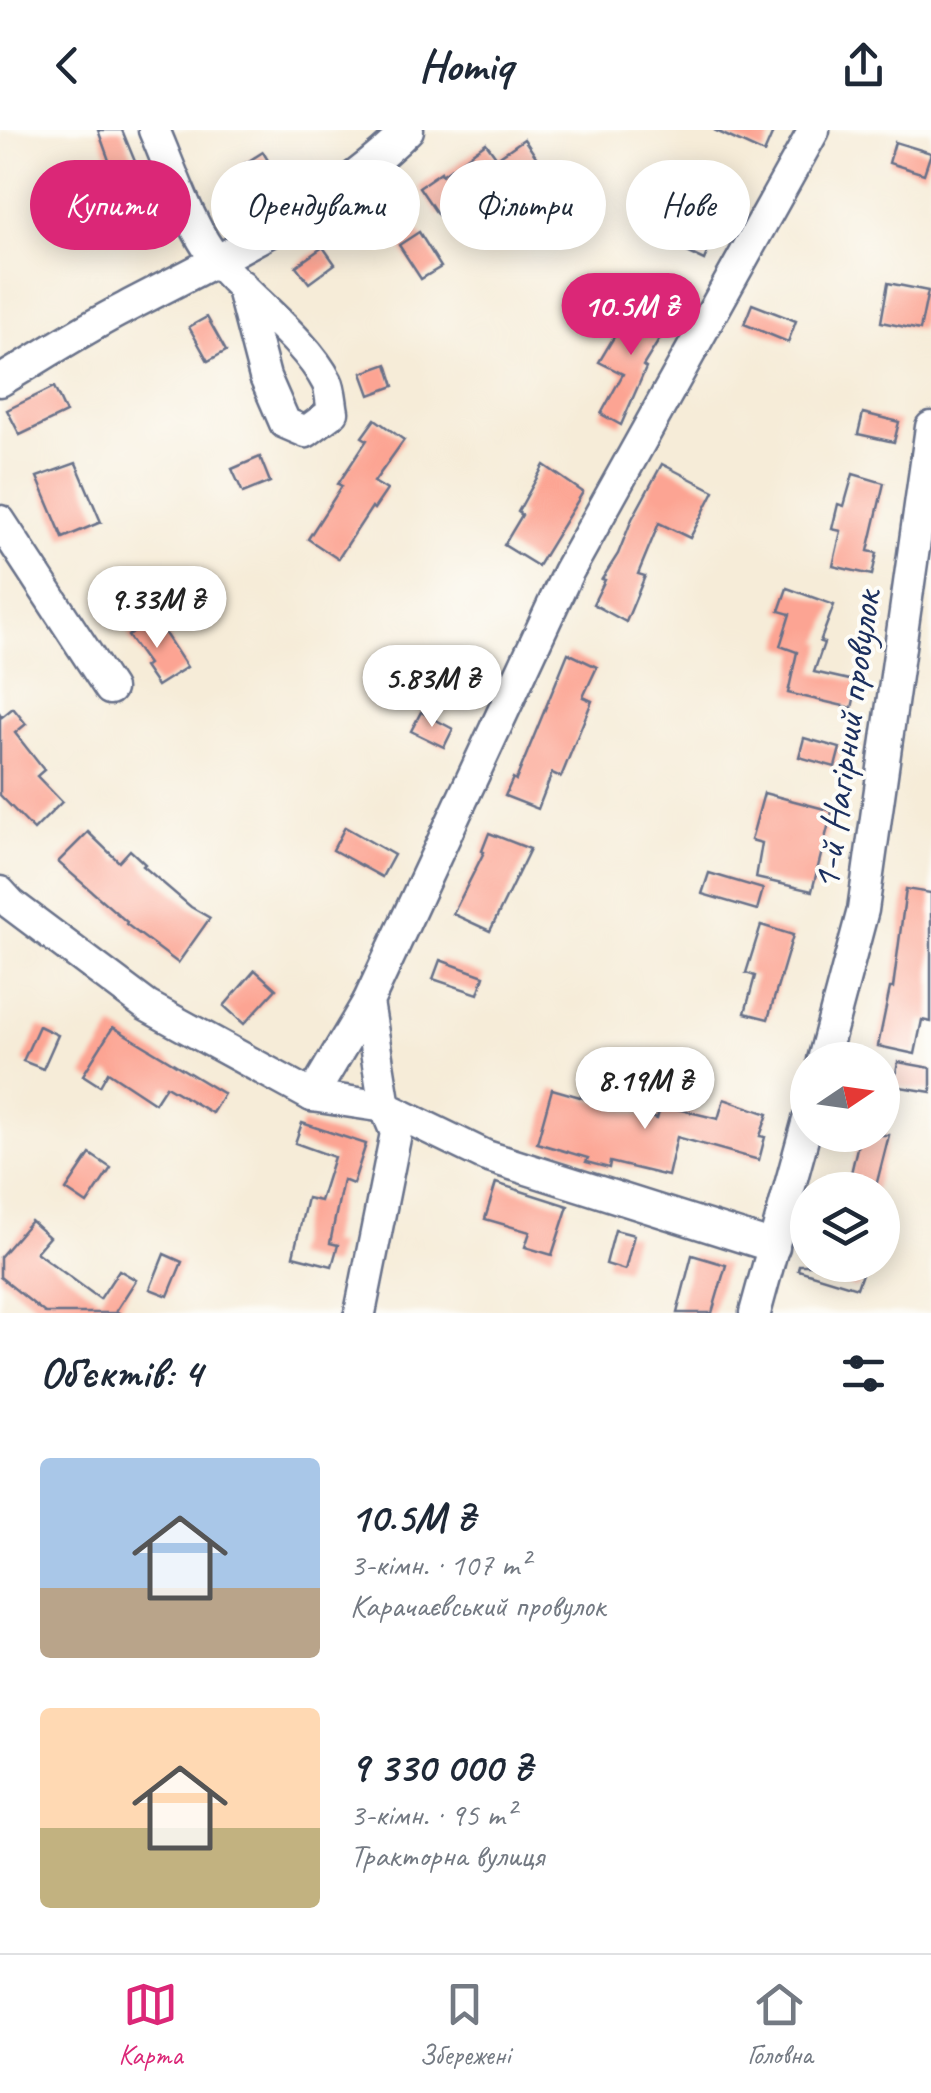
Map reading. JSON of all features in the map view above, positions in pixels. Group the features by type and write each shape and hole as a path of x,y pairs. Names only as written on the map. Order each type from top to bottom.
{"street":[{"path":"154,130 184,202 216,260 241,285"},
{"path":"0,381 116,313 322,202 376,161 408,130"},
{"path":"312,1096 368,1002 568,572 814,130"},
{"name":"1-й Нагірний провулок","path":"828,1042 863,910 931,427"},
{"path":"0,521 110,689"},
{"path":"0,892 10,904 147,1006 312,1096 385,1107 486,1156 774,1247"},
{"path":"360,1313 396,1133 385,1107 368,1002"},
{"path":"755,1313 799,1152"}],"building":[{"path":"98,130 122,130 134,160 109,160"},
{"path":"714,130 774,130 764,153"},
{"path":"524,139 538,160 463,160 486,143 497,158"},
{"path":"895,142 931,153 924,174 889,163"},
{"path":"263,152 268,160 250,160"},
{"path":"440,173 438,215 420,188"},
{"path":"420,234 441,267 421,279 402,250 420,250"},
{"path":"319,250 325,250 335,264 309,283 296,266"},
{"path":"683,250 708,250 704,260"},
{"path":"888,283 928,291 920,330 881,322"},
{"path":"752,304 796,321 788,342 744,324"},
{"path":"636,306 669,324 643,366 646,368 621,425 601,414 623,374 599,362"},
{"path":"207,317 226,351 208,361 189,327"},
{"path":"387,364 394,386 370,395 362,373"},
{"path":"54,387 66,413 20,435 7,410"},
{"path":"863,413 899,422 894,442 858,434"},
{"path":"375,419 404,440 374,482 387,490 338,559 308,539 342,486 338,484 367,440 362,437"},
{"path":"260,457 270,482 243,493 232,469"},
{"path":"76,463 101,522 63,538 37,477"},
{"path":"662,464 714,491 690,538 659,523 638,574 645,576 626,622 593,604"},
{"path":"544,465 583,492 538,566 504,545"},
{"path":"853,474 884,483 868,551 877,553 872,575 833,566 841,531 832,529 838,504 844,506"},
{"path":"787,588 834,605 814,672 858,682 852,708 788,693 797,652 780,646 790,614 779,611"},
{"path":"153,615 187,667 157,686 144,667 148,664 128,636"},
{"path":"568,653 597,667 583,697 592,701 561,777 552,773 538,809 505,796 513,778 516,780"},
{"path":"13,708 26,724 15,733 44,770 37,776 62,802 34,830 0,795 0,714 2,717"},
{"path":"421,712 453,729 444,747 411,731"},
{"path":"804,738 840,748 835,767 799,757"},
{"path":"764,793 832,811 812,891 756,878 762,843 751,840"},
{"path":"345,827 394,855 382,877 333,850"},
{"path":"88,832 119,862 130,850 191,907 210,918 178,963 126,924 58,862"},
{"path":"489,833 530,849 490,931 453,914 484,852"},
{"path":"709,873 763,889 757,910 702,894"},
{"path":"906,889 931,893 931,1022 922,1020 915,1054 900,1051 900,1042 879,1042 893,988"},
{"path":"761,925 793,935 768,1019 745,1013 755,976 746,973"},
{"path":"440,960 484,976 478,994 433,979"},
{"path":"255,970 276,989 244,1024 224,1006"},
{"path":"39,1026 58,1035 43,1069 23,1061"},
{"path":"113,1027 224,1094 212,1113 166,1086 155,1103 108,1072 100,1086 83,1075"},
{"path":"900,1062 931,1068 931,1092 900,1087"},
{"path":"552,1089 657,1119 661,1105 718,1119 724,1099 768,1114 760,1136 765,1137 759,1160 677,1137 668,1176 610,1162 609,1168 586,1162 588,1158 537,1143"},
{"path":"302,1123 366,1144 353,1184 343,1180 330,1243 338,1245 332,1266 293,1256 307,1198 320,1201 334,1157 295,1143"},
{"path":"856,1152 885,1152 880,1172 851,1172"},
{"path":"90,1154 111,1168 87,1204 66,1190"},
{"path":"496,1183 568,1206 552,1255 525,1247 530,1232 485,1219"},
{"path":"31,1221 49,1237 36,1252 100,1299 119,1270 136,1280 116,1311 119,1313 45,1313 0,1277 0,1257"},
{"path":"615,1230 634,1235 625,1270 606,1264"},
{"path":"164,1254 182,1262 168,1296 150,1289"},
{"path":"692,1255 726,1265 712,1313 677,1313"},
{"path":"837,1282 859,1282 857,1288"}]}
